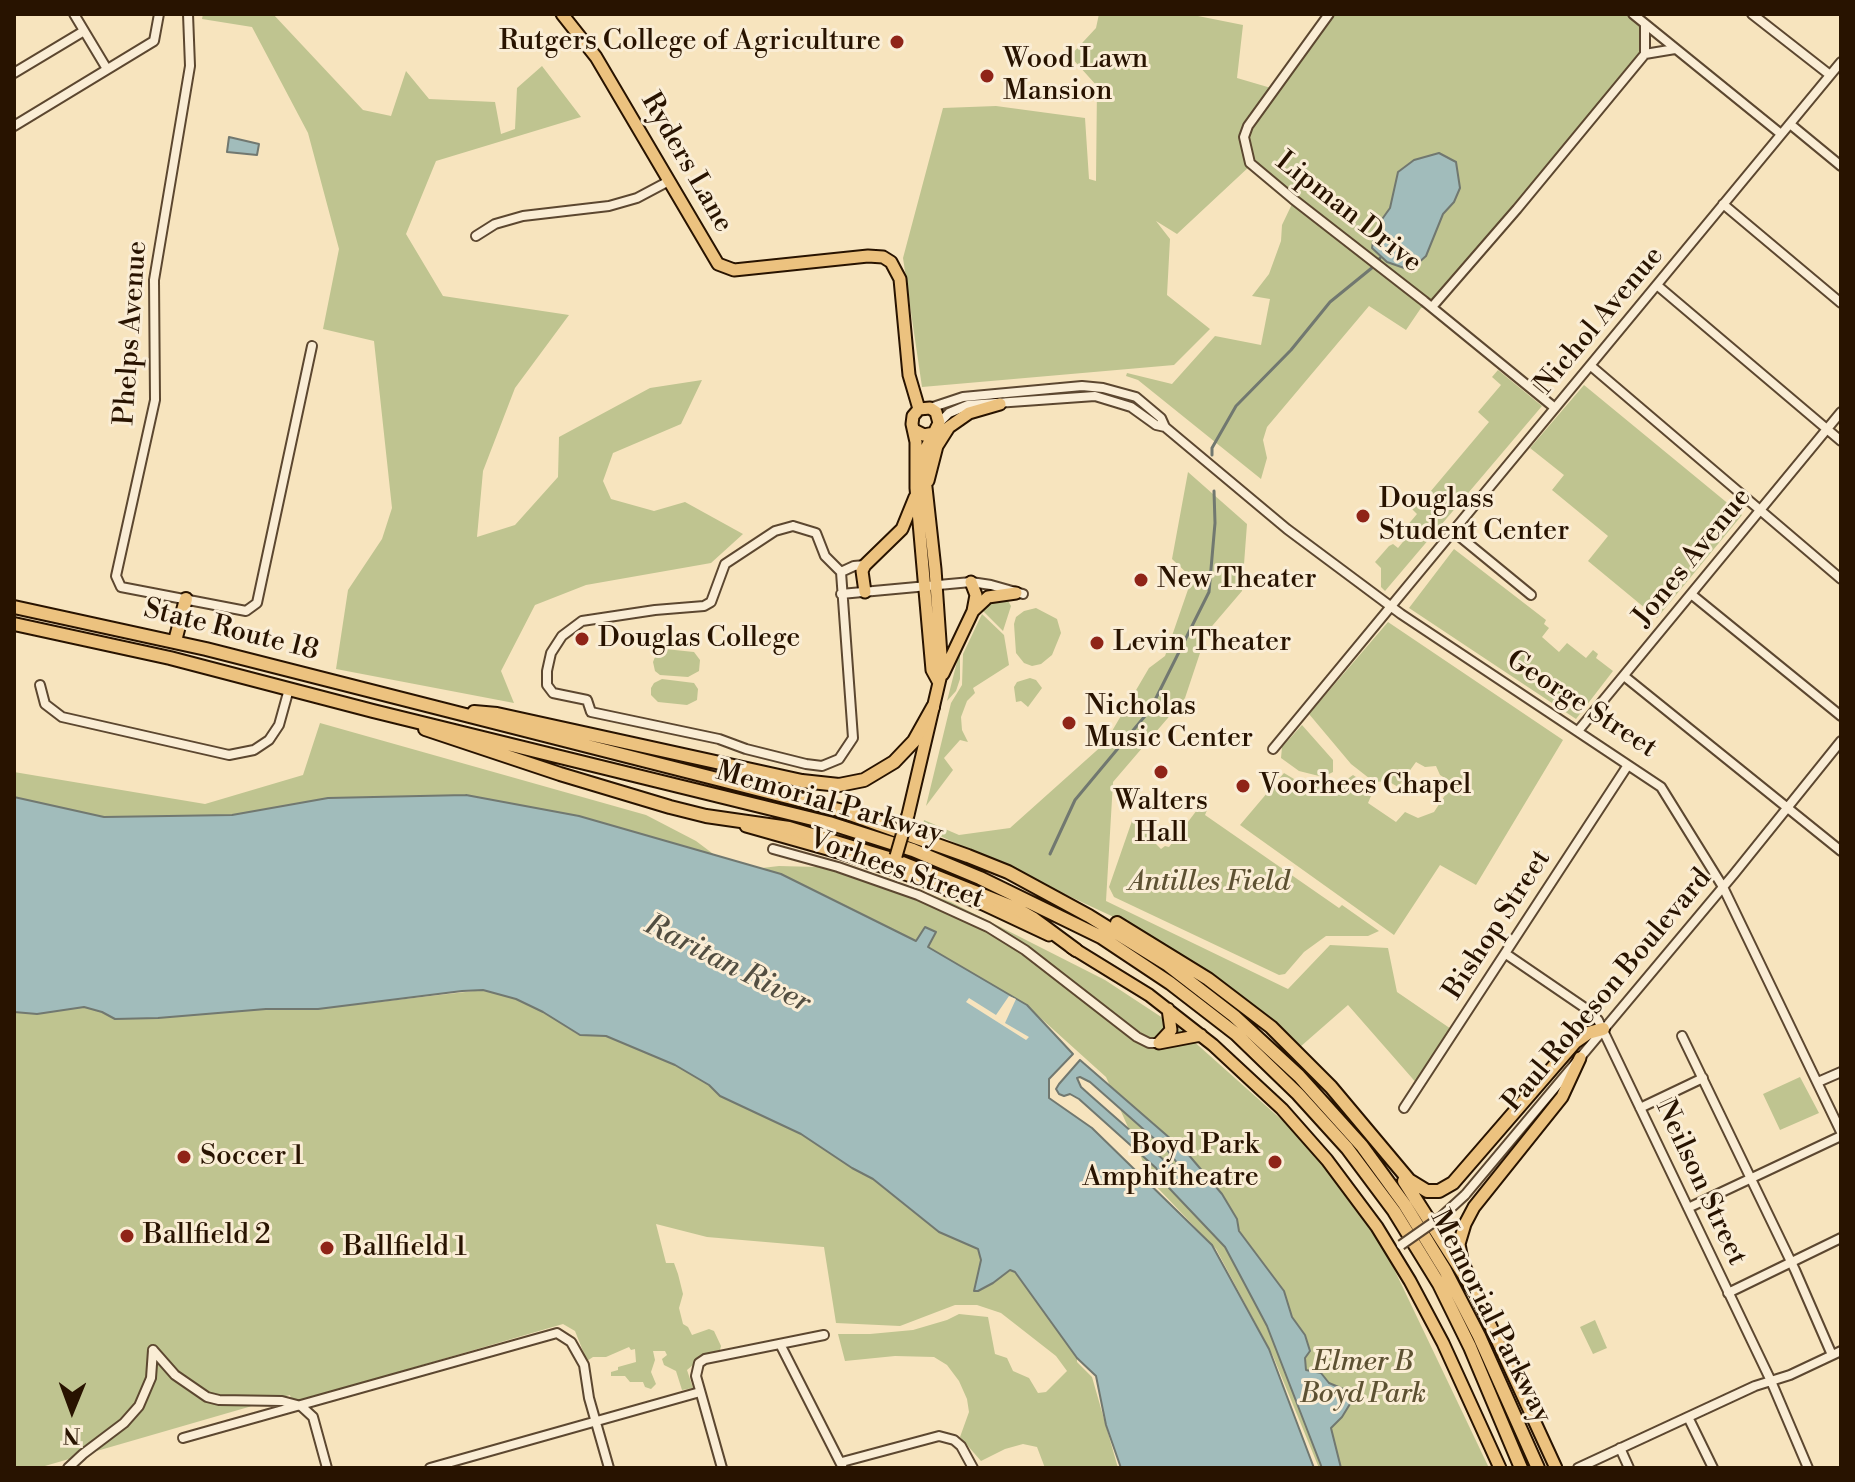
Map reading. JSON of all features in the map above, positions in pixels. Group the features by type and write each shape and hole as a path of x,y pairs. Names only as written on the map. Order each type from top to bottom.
{"highway":[{"path":"175,641 186,599"},
{"name":"State Route 18","path":"14,607 175,641 435,708"},
{"name":"State Route 18","path":"14,624 170,658 373,711"},
{"path":"435,708 497,714 832,785 864,780 887,768 914,741 933,707"},
{"name":"Memorial Parkway","path":"435,708 839,810 921,837 1008,872 1105,925 1181,975 1266,1044 1335,1115 1386,1177 1432,1247 1479,1336 1538,1468"},
{"path":"373,711 573,778 706,816 789,828 896,858 1015,908 1076,950"},
{"name":"Memorial Parkway","path":"373,711 791,813 867,835 1002,887 1067,918 1137,959 1244,1041 1312,1108 1359,1163 1394,1211 1439,1284 1470,1347 1521,1468"},
{"path":"1008,872 1056,890 1098,912 1182,961 1223,990 1271,1027 1314,1069 1419,1188 1430,1191 1446,1188 1465,1172 1578,1039 1603,1029"},
{"path":"1390,1158 1475,1292"}],"main road":[{"name":"Ryders Lane","path":"562,14 596,57 712,256 725,268 744,269 876,256 891,262 900,279 909,375 924,409"},
{"path":"865,592 862,571 865,565 902,529 937,446 949,427 969,413 1000,404"},
{"path":"896,858 942,670 922,487 911,420 924,409 938,415 937,428 924,455 922,487"},
{"path":"914,430 924,435 937,428"},
{"path":"938,681 973,611 976,595 971,582"},
{"path":"973,611 988,597 1020,594"},
{"path":"706,816 838,852 931,883 1002,912 1076,950 1168,1009 1201,1035 1255,1082 1300,1129 1397,1248 1500,1468"},
{"path":"1159,1043 1171,1030 1168,1009"},
{"path":"1159,1043 1201,1035"},
{"path":"1556,1468 1475,1292 1460,1252 1460,1239 1467,1218 1482,1195 1562,1097 1580,1058"}],"street":[{"path":"74,14 107,69"},
{"path":"14,126 154,41 159,14"},
{"name":"Phelps Avenue","path":"186,599 121,587 116,576 155,400 154,280 190,66 188,14"},
{"name":"Lipman Drive","path":"1329,14 1248,126 1244,137 1250,163 1555,408"},
{"path":"1633,14 1781,134"},
{"path":"1752,14 1830,75"},
{"path":"1432,307 1645,54 1645,24"},
{"path":"14,73 84,31"},
{"path":"1645,54 1676,49"},
{"name":"Nichol Avenue","path":"1273,749 1841,62"},
{"path":"1790,124 1841,166"},
{"path":"476,236 495,224 523,216 609,206 637,198 669,181"},
{"path":"1723,204 1841,303"},
{"path":"1658,286 1841,441"},
{"path":"186,599 246,611 257,603 312,346"},
{"path":"1591,366 1841,579"},
{"name":"George Street","path":"924,409 963,397 1092,386 1136,397 1161,418 1165,427 1287,529 1391,606 1661,787 1723,887 1841,1134"},
{"name":"George Street","path":"937,428 949,413 962,407 1095,396 1131,407 1156,425 1165,427"},
{"name":"Jones Avenue","path":"1578,731 1841,412"},
{"path":"793,526 816,533 825,556 841,572 841,594 853,738 839,759 822,766 746,749 719,739 591,712 587,700 553,693 547,685 551,653 562,636 582,621 704,606 711,602 725,564 775,531 793,526"},
{"path":"1453,531 1531,595"},
{"path":"841,572 865,565"},
{"path":"841,594 971,582 1020,594"},
{"path":"1691,594 1841,716"},
{"path":"1624,676 1841,851"},
{"path":"40,685 45,704 62,717 229,755 254,750 269,740 279,725 289,689"},
{"name":"Paul Robeson Boulevard","path":"1397,1248 1441,1217 1465,1195 1841,741"},
{"name":"Bishop Street","path":"1404,1108 1628,765"},
{"name":"Vorhees Street","path":"773,849 838,867 918,895 988,927 1025,950 1137,1037 1149,1043 1159,1043"},
{"name":"Neilson Street","path":"1506,954 1588,1010 1603,1029 1771,1381 1808,1468"},
{"path":"1578,1468 1837,1353 1682,1036"},
{"path":"1818,1082 1841,1072"},
{"path":"1640,1108 1703,1078"},
{"path":"1688,1208 1841,1134"},
{"path":"1728,1293 1841,1238"},
{"path":"183,1438 552,1333 571,1342 581,1357 609,1468"},
{"path":"722,1468 696,1376 697,1366 705,1359 824,1335"},
{"path":"780,1344 842,1465 939,1436 954,1440 961,1446 973,1468"},
{"path":"68,1468 124,1423 139,1406 151,1378 153,1350 175,1375 207,1397 282,1401 301,1406 313,1417 327,1468"},
{"path":"430,1468 700,1392"},
{"path":"1688,1417 1713,1468"},
{"path":"1620,1448 1629,1468"}],"green space":[{"path":"203,14 273,14 363,110 391,116 406,71 429,99 495,102 501,134 515,129 517,88 542,66 581,117 436,161 406,234 443,296 569,315 515,388 483,471 477,537 515,525 558,477 559,437 650,388 702,380 681,424 613,453 603,481 611,499 654,511 685,502 743,534 711,563 586,585 535,605 501,671 514,703 336,669 348,590 382,539 392,508 374,341 323,329 339,249 308,133 252,27 202,19"},
{"path":"1099,14 1188,14 1243,25 1237,78 1271,88 1329,14 1631,14 1645,24 1645,54 1430,307 1421,308 1406,330 1369,306 1267,427 1263,440 1267,458 1261,479 1138,380 1126,376 1127,373 1172,384 1215,336 1261,345 1270,299 1252,296 1269,274 1281,241 1282,225 1292,204 1309,214 1251,165 1177,234 1156,221 1170,239 1167,295 1210,329 1174,365 922,387 903,258 943,108 996,106 1085,118 1089,179 1096,181 1097,86 1070,56 1096,28"},
{"path":"1498,370 1542,406 1385,591 1381,587 1381,568 1375,562 1389,546 1393,544 1398,548 1411,532 1406,527 1417,514 1412,509 1412,498 1420,504 1489,422 1478,412 1501,385 1492,377"},
{"path":"1584,385 1742,515 1657,618 1588,561 1608,536 1552,490 1564,475 1530,448"},
{"path":"1188,472 1247,524 1242,591 1207,632 1185,698 1113,782 1106,901 1288,989 1330,945 1388,948 1397,992 1454,1031 1419,1086 1348,1005 1300,1047 1254,1007 1118,919 923,828 924,820 959,835 1010,828 1105,743 1149,668 1165,656 1192,578 1172,559"},
{"path":"1454,549 1546,620 1544,624 1549,628 1542,637 1559,652 1567,643 1586,658 1593,650 1598,654 1596,658 1613,671 1576,719 1409,608"},
{"path":"1007,599 1011,606 1003,631 981,609 995,600"},
{"path":"1036,608 1057,619 1061,633 1052,655 1041,664 1032,666 1024,663 1016,653 1014,624 1016,617 1024,611"},
{"path":"982,614 1004,635 1009,665 973,688 975,693 967,701 961,717 962,730 968,742 960,740 944,758 953,770 926,806 951,703 962,685 963,654"},
{"path":"1388,622 1563,740 1476,885 1440,865 1394,935 1240,825 1284,773 1299,782 1296,788 1311,793 1314,787 1343,782 1353,775 1374,789 1368,803 1396,822 1405,812 1418,818 1434,812 1453,783 1440,775 1436,766 1425,767 1416,762 1398,787 1388,781 1374,782 1351,764 1309,714"},
{"path":"665,649 694,652 700,660 699,671 688,677 660,675 655,671 653,662 657,652"},
{"path":"960,650 960,679 956,691 947,701"},
{"path":"1030,678 1042,688 1028,707 1021,701 1016,702 1014,687 1017,682"},
{"path":"662,679 694,683 698,689 697,700 687,705 658,702 651,695 651,688"},
{"path":"320,723 646,815 696,841 720,859 14,822 14,772 205,804 303,775"},
{"path":"1302,725 1333,760 1333,772 1323,777 1299,771 1281,758 1282,747"},
{"name":"Antilles Field","path":"1200,806 1207,810 1205,815 1339,908 1342,905 1379,931 1368,936 1326,936 1304,952 1285,974 1279,975 1114,897 1109,887 1133,818 1154,837 1153,841 1161,849 1169,847"},
{"name":"Elmer B Boyd Park","path":"762,868 856,868 951,902 1105,980 1181,1030 1302,1138 1385,1250 1489,1468 1319,1468 1273,1356 1216,1249 1152,1182 1106,1077 1025,1004"},
{"path":"483,990 516,999 579,1035 606,1036 675,1065 709,1085 720,1096 801,1134 873,1179 939,1232 978,1249 981,1260 978,1291 1011,1270 1015,1272 1077,1362 1092,1377 1118,1468 1045,1468 1037,1447 1023,1444 981,1461 960,1437 969,1412 967,1399 947,1365 934,1357 895,1356 845,1361 838,1334 913,1330 959,1314 988,1317 995,1354 1007,1358 1013,1371 1029,1378 1038,1393 1046,1392 1067,1371 1056,1356 1001,1313 977,1305 955,1305 900,1326 836,1323 824,1247 707,1237 656,1224 666,1263 674,1263 678,1274 683,1294 679,1308 683,1324 692,1335 709,1329 714,1331 721,1346 719,1354 699,1360 687,1370 693,1388 682,1390 676,1371 664,1365 662,1359 667,1355 665,1351 653,1351 655,1360 651,1372 656,1384 651,1389 645,1387 643,1382 630,1382 625,1376 611,1376 611,1372 618,1370 618,1367 636,1362 635,1349 629,1347 587,1361 575,1331 563,1324 292,1403 290,1395 38,1468 14,1468 14,1012 37,1014 84,1007 115,1019 158,1018 266,1009 318,1009"},
{"path":"1800,1077 1819,1113 1780,1130 1763,1094"},
{"path":"1595,1320 1607,1348 1593,1354 1580,1327"}],"water":[{"path":"229,137 259,144 257,155 227,152"},
{"path":"1439,153 1456,162 1460,188 1454,202 1443,214 1426,256 1416,265 1407,269 1387,262 1372,248 1375,229 1390,208 1398,172 1414,160"},
{"name":"Raritan River","path":"466,795 579,816 781,874 916,941 925,927 936,932 928,947 1027,1005 1073,1054 1049,1079 1049,1098 1092,1128 1212,1245 1269,1349 1314,1468 1121,1468 1106,1425 1096,1376 1077,1358 1015,1272 1010,1270 993,1283 974,1291 981,1260 978,1249 939,1232 873,1179 801,1134 720,1096 709,1085 675,1065 606,1036 580,1035 516,999 483,990 318,1009 266,1009 158,1018 115,1019 84,1007 37,1014 14,1012 14,797 104,817 232,815 328,798"},
{"path":"1080,1060 1187,1153 1222,1194 1237,1219 1239,1231 1284,1291 1292,1317 1305,1335 1310,1351 1305,1358 1306,1370 1321,1373 1329,1383 1353,1393 1353,1399 1342,1417 1331,1428 1341,1468 1322,1468 1267,1326 1225,1247 1169,1188 1156,1168 1079,1099 1070,1094 1059,1094 1056,1089","holes":["1077,1078 1090,1082 1167,1150 1182,1169 1165,1161 1081,1087"]}],"pier":[{"path":"1009,996 1016,999 1005,1023 1029,1037 1026,1040 966,1002 969,998 996,1015"}],"waterway":[{"path":"1212,455 1212,448 1236,406 1291,350 1330,302 1373,267"},
{"path":"1050,854 1075,800 1150,710 1209,592 1215,523 1214,491"}],"place":[{"name":"Rutgers College of Agriculture","path":"897,42"},
{"name":"Wood Lawn Mansion","path":"987,76"},
{"name":"Douglass Student Center","path":"1363,516"},
{"name":"New Theater","path":"1141,580"},
{"name":"Douglas College","path":"582,639"},
{"name":"Levin Theater","path":"1097,643"},
{"name":"Nicholas Music Center","path":"1069,723"},
{"name":"Walters Hall","path":"1161,772"},
{"name":"Voorhees Chapel","path":"1243,786"},
{"name":"Soccer 1","path":"184,1157"},
{"name":"Boyd Park Amphitheatre","path":"1275,1162"},
{"name":"Ballfield 2","path":"127,1236"},
{"name":"Ballfield 1","path":"327,1248"}]}
